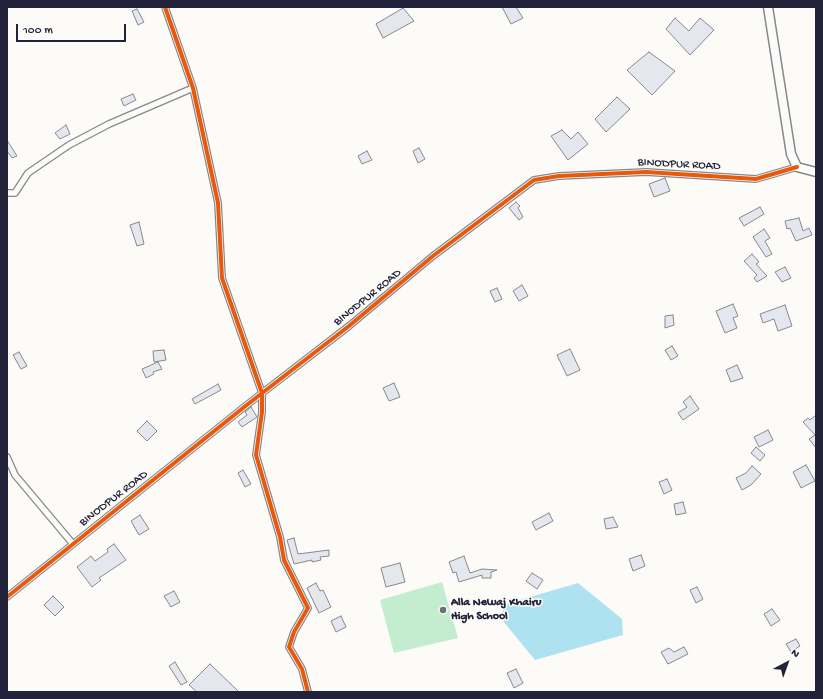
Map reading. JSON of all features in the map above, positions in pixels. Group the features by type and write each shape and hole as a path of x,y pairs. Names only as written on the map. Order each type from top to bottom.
{"main road":[{"path":"768,7 791,154 797,167 816,172"}],"street":[{"path":"165,7 192,88 218,203 222,278 262,394 262,412 256,455 280,536 284,560 308,608 294,632 289,647 302,669 308,692"},
{"path":"7,194 15,193 28,173 69,145 109,124 192,88"},
{"name":"BINODPUR ROAD","path":"7,597 72,544 350,326 434,256 534,180 559,176 646,172 756,179 797,167"},
{"path":"7,457 15,475 72,544"}],"green space":[{"path":"442,582 458,638 394,653 380,600"}],"water":[{"path":"578,583 622,619 623,635 535,660 503,621 503,605"}],"building":[{"path":"502,7 516,7 523,18 511,24"},
{"path":"403,8 414,21 383,38 376,24"},
{"path":"137,9 144,22 138,25 132,11"},
{"path":"675,18 689,31 700,18 714,30 690,55 666,29"},
{"path":"649,52 675,71 652,95 627,70"},
{"path":"133,94 136,100 124,106 121,99"},
{"path":"617,97 630,109 606,132 595,119"},
{"path":"66,125 70,134 60,139 55,133"},
{"path":"562,130 571,139 578,132 588,144 568,160 551,136"},
{"path":"7,140 17,156 12,158 7,151"},
{"path":"419,148 425,159 418,163 413,151"},
{"path":"367,151 372,160 362,164 358,156"},
{"path":"665,178 670,191 654,197 649,184"},
{"path":"516,202 520,206 518,208 523,217 519,220 509,208"},
{"path":"760,207 764,214 744,226 739,218"},
{"path":"799,218 803,231 809,228 812,235 796,241 790,228 787,229 785,221"},
{"path":"139,222 144,244 137,246 130,225"},
{"path":"764,229 770,238 765,241 772,254 766,257 753,237"},
{"path":"752,254 759,262 756,264 767,276 757,282 754,278 757,275 744,261"},
{"path":"785,267 791,278 782,282 775,272"},
{"path":"522,285 528,296 519,301 513,291"},
{"path":"497,288 502,299 495,302 490,291"},
{"path":"733,304 738,316 733,318 737,328 725,333 716,311"},
{"path":"785,305 792,326 778,331 774,319 763,323 760,314"},
{"path":"673,315 674,325 665,328 665,316"},
{"path":"672,346 678,356 671,360 665,350"},
{"path":"570,349 580,370 567,376 557,355"},
{"path":"164,350 166,360 154,362 153,351"},
{"path":"19,352 27,366 21,369 13,355"},
{"path":"158,362 162,369 153,372 154,374 146,378 142,369"},
{"path":"737,365 743,378 731,382 726,370"},
{"path":"394,383 400,397 389,401 383,388"},
{"path":"218,384 221,390 195,404 192,399"},
{"path":"690,396 699,409 683,420 678,413 687,407 683,402"},
{"path":"251,407 257,417 242,427 238,422 247,415 245,412"},
{"path":"816,415 816,448 809,439 815,435 803,422 808,418 810,420"},
{"path":"147,421 157,431 147,441 137,431"},
{"path":"768,430 773,440 759,447 754,437"},
{"path":"756,447 765,455 760,461 751,453"},
{"path":"806,465 815,481 801,488 793,472"},
{"path":"752,466 761,474 751,485 742,490 736,478 746,473"},
{"path":"243,470 251,484 245,487 238,473"},
{"path":"667,479 672,490 664,494 659,482"},
{"path":"683,502 686,513 676,515 674,504"},
{"path":"549,513 553,521 536,530 532,522"},
{"path":"140,515 149,529 139,535 131,521"},
{"path":"613,517 618,527 606,529 604,519"},
{"path":"294,538 298,554 329,550 329,556 320,557 321,560 312,562 312,560 294,564 287,540"},
{"path":"114,544 126,560 99,578 101,580 92,587 77,567 91,556 95,561 108,552 107,549"},
{"path":"641,555 645,566 633,571 629,559"},
{"path":"464,556 470,573 482,569 497,570 491,572 491,578 482,578 482,575 459,582 456,572 453,573 449,562"},
{"path":"400,563 405,582 386,587 381,568"},
{"path":"532,573 543,580 537,589 526,581"},
{"path":"316,583 320,591 323,590 331,607 319,613 307,588"},
{"path":"697,587 703,599 696,603 690,590"},
{"path":"174,591 180,602 171,607 164,596"},
{"path":"53,596 64,607 55,616 44,605"},
{"path":"772,609 780,620 771,626 764,614"},
{"path":"341,616 346,627 336,632 331,621"},
{"path":"796,639 800,646 791,652 786,644"},
{"path":"684,647 688,654 668,664 661,652 669,648 674,652"},
{"path":"175,662 187,682 181,685 169,666"},
{"path":"210,664 239,692 197,692 189,685"},
{"path":"516,669 523,683 514,688 507,673"}],"cycle path":[{"path":"165,7 193,88 218,203 222,278 262,393 262,412 256,455 280,537 284,560 308,608 294,632 289,647 302,669 308,692"},
{"path":"7,597 248,404 349,326 433,256 534,180 559,176 646,172 756,179 797,167"}],"place":[{"name":"Alla Newaj Khairu High School","path":"443,610"}]}
